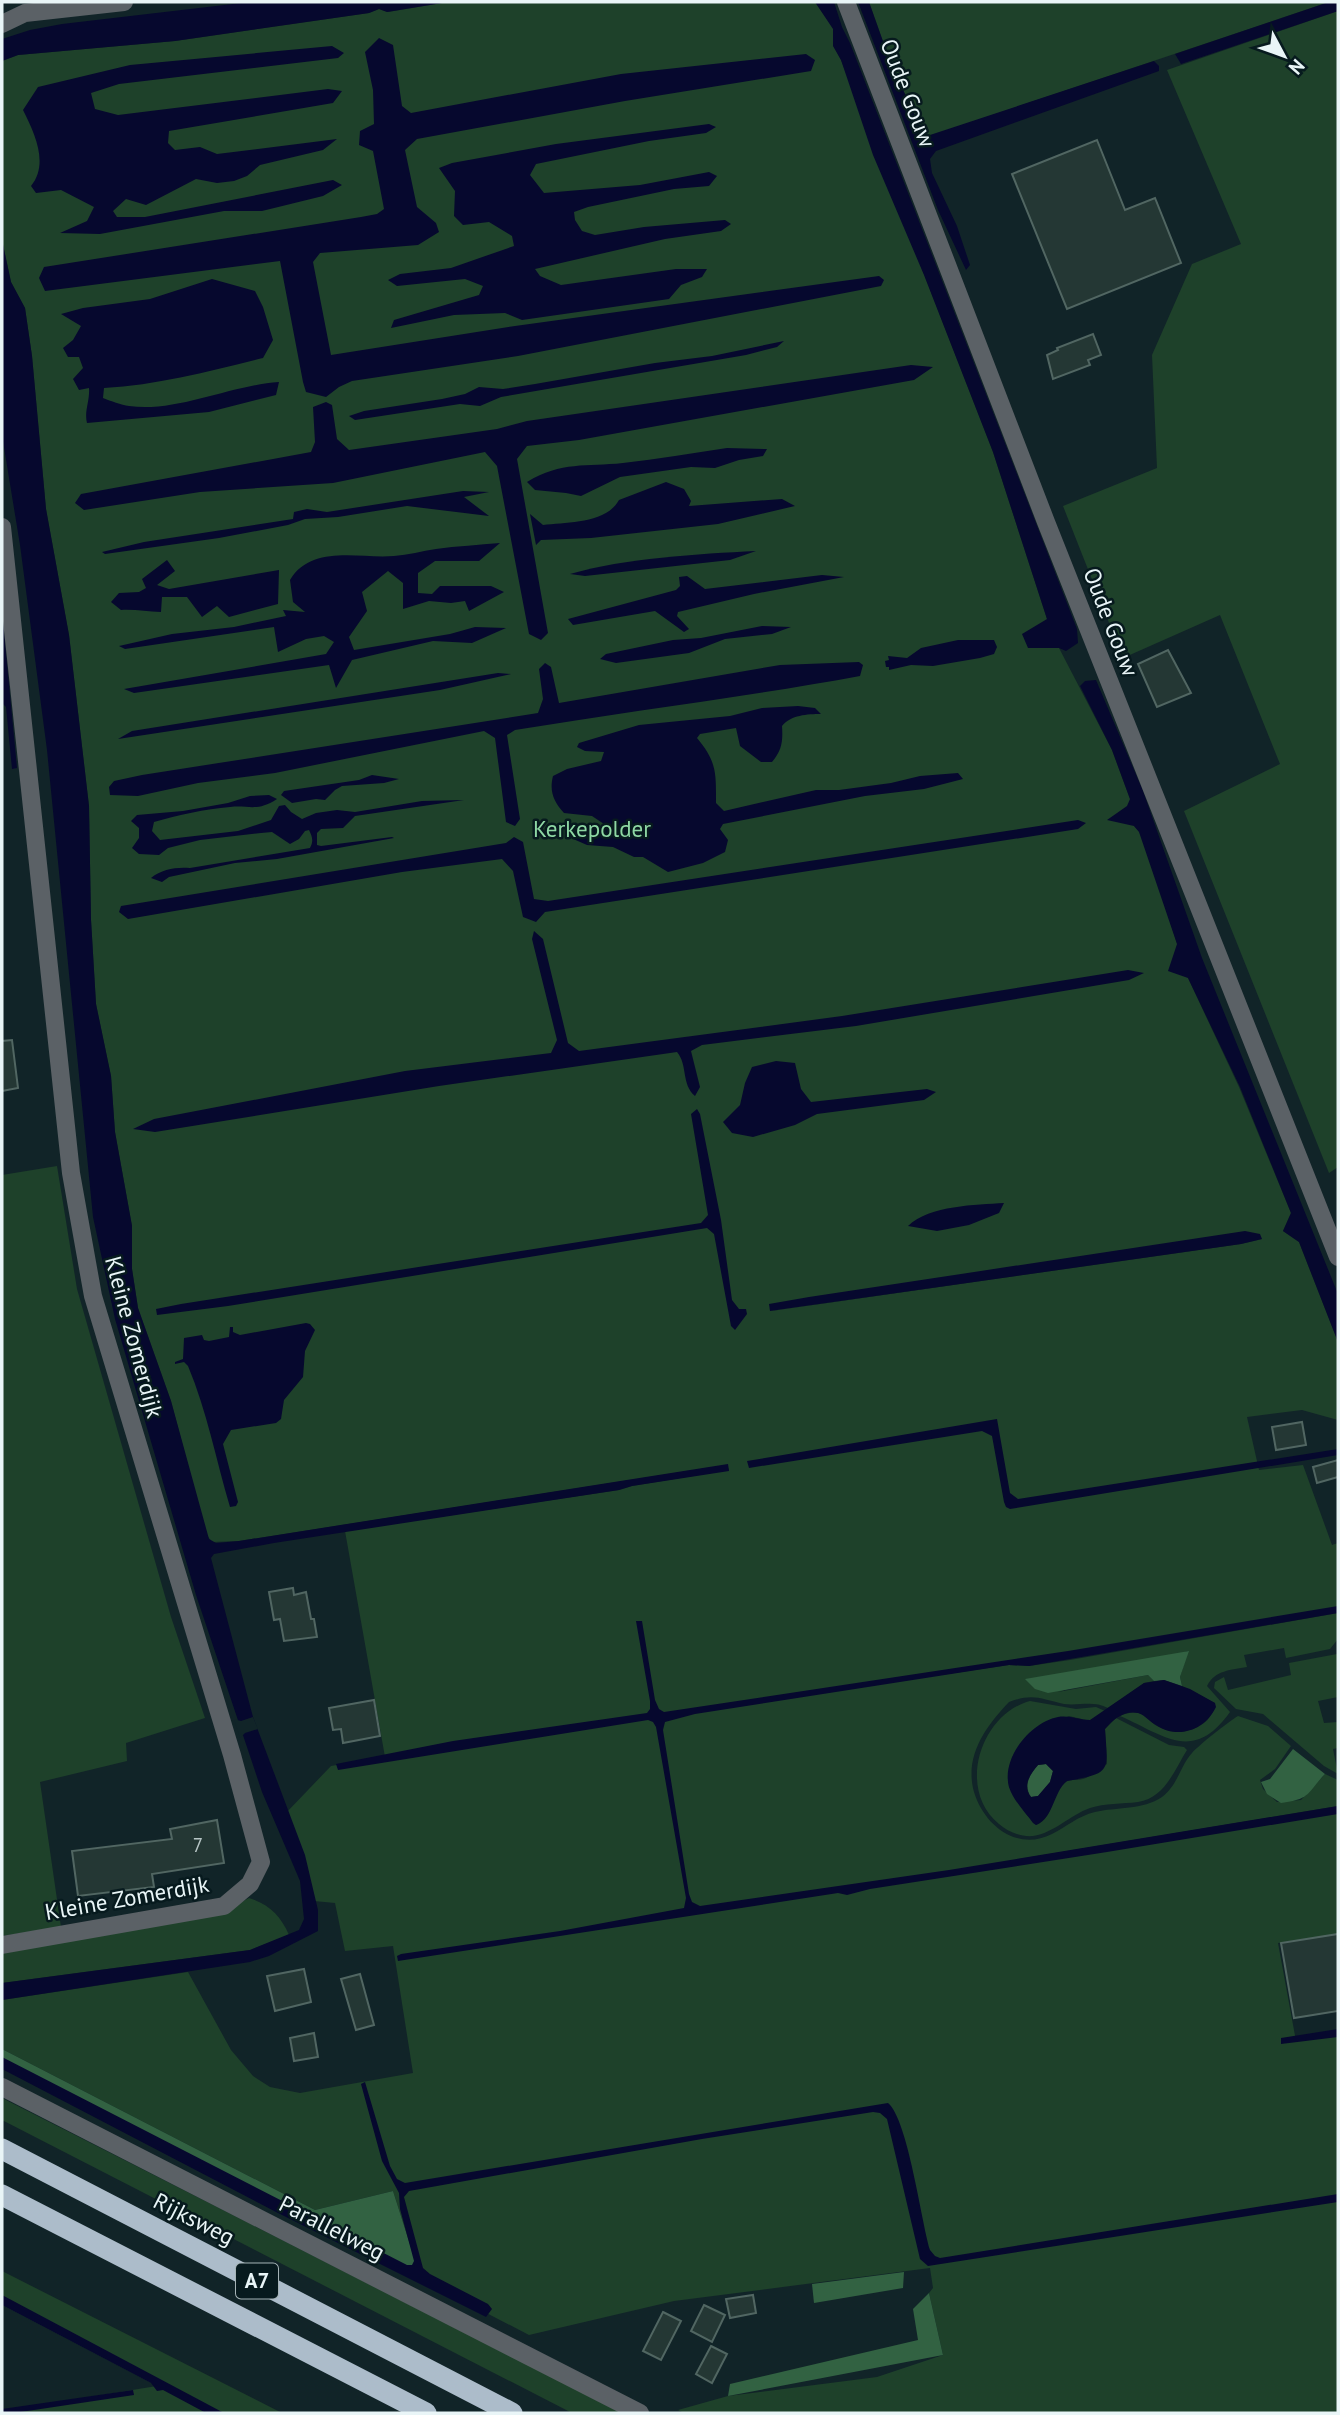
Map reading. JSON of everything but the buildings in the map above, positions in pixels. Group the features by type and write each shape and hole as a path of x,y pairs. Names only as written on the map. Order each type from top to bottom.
{"highway":[{"name":"Rijksweg","path":"2,2150 512,2413"},
{"name":"A7","path":"2,2195 426,2413"}],"street":[{"path":"2,24 25,13 124,2"},
{"name":"Oude Gouw","path":"846,2 1060,558 1338,1257"},
{"name":"Kleine Zomerdijk","path":"2,527 71,1173 93,1296 228,1742 261,1862 250,1884 225,1906 2,1945"},
{"name":"Parallelweg","path":"2,2087 640,2413"}],"green space":[{"name":"Kerkepolder","path":"448,2 815,2 834,29 833,45 993,452 1047,619 1059,648 1112,750 1130,799 1134,826 1139,831 1157,872 1157,881 1188,978 1239,1087 1291,1213 1283,1231 1299,1242 1338,1342 1338,1420 1302,1410 1247,1417 1259,1470 1303,1465 1332,1545 1338,1543 1338,1609 934,1676 1009,1665 1029,1666 1070,1660 1338,1613 1338,1639 1330,1649 1286,1658 1284,1648 1244,1655 1247,1667 1214,1677 1207,1686 1230,1712 1216,1728 1203,1737 1178,1741 1120,1716 1139,1713 1159,1727 1177,1731 1186,1731 1202,1725 1213,1712 1215,1703 1182,1686 1180,1677 1188,1651 1058,1692 1148,1675 1154,1681 1144,1683 1108,1708 1097,1704 1064,1704 1031,1697 1009,1702 992,1721 979,1742 972,1766 972,1779 979,1804 994,1825 1015,1837 1039,1839 1089,1814 1138,1806 1162,1797 1172,1787 1192,1753 1238,1716 1268,1726 1291,1746 1275,1769 1260,1780 1263,1789 1277,1802 1301,1800 1325,1774 1338,1780 1338,1806 1013,1860 1338,1811 1338,1934 1278,1943 1296,2041 1338,2035 1338,2413 684,2413 678,2410 728,2396 877,2377 943,2355 929,2293 933,2288 930,2268 674,2301 529,2335 421,2279 393,2191 315,2210 2,2049 2,2000 188,1972 231,2050 253,2076 270,2087 300,2093 413,2073 393,1946 345,1951 335,1903 314,1901 285,1814 331,1766 385,1757 345,1531 619,1490 729,1470 727,1465 239,1541 212,1542 206,1534 171,1401 138,1308 132,1269 132,1226 115,1132 111,1076 96,1004 89,806 69,635 46,509 25,308 11,282 2,240 2,61 18,55 175,41 369,13 379,9 388,12","holes":["1262,1239 1241,1244 771,1311"]},
{"path":"869,2 1329,2 930,136 924,135 891,64"},
{"path":"1338,11 1338,1167 1329,1173 1184,811 1280,764 1220,615 1123,658 1063,506 1157,468 1152,355 1192,264 1241,244 1167,70"},
{"path":"57,1166 77,1289 171,1617 205,1718 126,1743 127,1761 40,1782 61,1927 2,1936 2,1175"},
{"path":"1189,1651 1180,1677 1182,1686 1164,1680 1154,1681 1148,1675 1048,1693 1035,1689 1025,1679"},
{"path":"1337,1654 1338,1697 1318,1701 1324,1723 1338,1722 1338,1748 1333,1749 1338,1774 1324,1766 1263,1714 1236,1709 1214,1688 1215,1682 1224,1677 1228,1690 1291,1675 1289,1663"},
{"path":"1030,1701 1076,1709 1096,1707 1105,1711 1090,1721 1069,1716 1035,1729 1012,1757 1009,1787 1036,1825 1046,1818 1063,1784 1086,1778 1107,1764 1105,1729 1116,1718 1169,1745 1187,1750 1168,1782 1147,1799 1090,1808 1041,1834 1028,1836 1015,1833 999,1824 986,1809 979,1792 977,1773 987,1736 998,1721 1013,1709"},
{"path":"1293,1749 1325,1774 1303,1797 1281,1803 1267,1794 1261,1782 1270,1779"},
{"path":"1046,1764 1053,1771 1050,1782 1038,1796 1031,1797 1028,1788 1030,1776 1038,1765"},
{"path":"249,1898 274,1912 289,1935 250,1950 2,1983 2,1949 238,1904"},
{"path":"2,2049 315,2210 393,2191 421,2279 2,2058"},
{"path":"2,2098 623,2413 572,2413 2,2120"},
{"path":"2,2271 282,2413 2,2413 157,2386 2,2305"},
{"path":"904,2272 903,2288 814,2303 812,2284"},
{"path":"929,2293 943,2355 728,2396 730,2384 918,2340 913,2309"}],"water":[{"path":"250,2 448,2 387,12 379,9 369,13 175,41 18,55 2,61 2,39 30,30"},
{"path":"815,2 834,2 1077,629 1078,643 1066,651 1059,648 1028,648 1022,634 1047,619 993,452 924,275 873,155 841,60 833,46 833,29"},
{"path":"858,2 869,2 891,64 924,135 1154,61 1159,66 1159,71 936,151 930,159 932,173 957,226 970,265 966,270 938,210"},
{"path":"1329,2 1338,2 1338,11 1181,64 1175,54"},
{"path":"379,38 393,45 402,106 411,113 621,74 806,54 815,60 811,71 417,139 405,150 417,207 436,223 439,232 418,245 320,253 313,262 331,355 515,326 879,276 884,280 881,286 518,356 352,381 326,397 306,392 280,261 45,291 39,278 44,267 361,217 377,214 384,209 373,151 359,145 360,131 374,124 373,90 365,52"},
{"path":"332,46 344,53 338,58 119,84 91,93 95,109 118,115 328,89 342,91 333,103 169,131 168,143 175,150 200,147 217,154 337,139 323,150 260,165 247,176 234,181 217,183 196,179 146,205 126,199 113,211 117,217 145,217 333,180 342,185 323,196 262,211 224,211 100,234 60,233 87,221 94,207 61,190 36,193 31,186 40,159 36,139 23,110 38,87 130,65"},
{"path":"709,124 716,127 706,133 649,141 536,164 530,175 544,193 640,185 709,172 717,176 709,186 674,189 574,212 575,220 582,231 595,235 644,227 725,220 731,224 721,231 665,239 535,269 540,276 561,285 676,269 707,269 702,277 681,285 669,299 522,320 505,313 454,315 391,328 394,320 479,295 483,286 465,279 397,286 388,280 400,274 451,268 514,246 512,236 489,222 463,225 454,216 455,191 439,168 452,163 556,144"},
{"path":"2,240 11,282 25,308 46,509 69,635 89,806 96,1004 111,1076 115,1132 132,1226 132,1269 138,1308 171,1401 209,1539 216,1543 239,1541 728,1464 729,1471 214,1554 211,1558 253,1717 305,1855 318,1910 318,1931 269,1956 250,1962 2,2000 2,1983 250,1950 299,1930 304,1919 300,1881 262,1792 196,1595 115,1319 93,1217 47,750 20,545 2,435"},
{"path":"212,279 255,291 273,340 263,358 164,381 104,388 103,398 129,406 166,406 279,382 276,395 209,412 87,423 89,388 79,390 73,379 83,368 79,357 68,357 63,348 73,340 81,326 61,314 83,308 150,299"},
{"path":"784,341 777,347 746,355 501,397 480,406 460,404 355,420 349,416 364,411 465,394 479,387 503,389 712,356"},
{"path":"911,365 933,367 914,380 579,440 527,446 517,459 548,633 541,640 529,634 497,466 485,452 333,483 200,492 84,510 75,503 81,494 311,452 315,442 313,407 326,402 332,405 337,439 349,450"},
{"path":"727,448 767,449 763,456 715,468 691,467 620,477 581,496 535,490 527,482 540,475 574,466 623,463"},
{"path":"666,482 684,489 691,501 689,506 782,499 795,506 718,524 591,538 541,540 536,545 530,514 543,525 596,518 613,508 619,500"},
{"path":"463,491 489,492 464,497 489,516 407,506 338,517 305,519 288,525 219,538 105,554 102,552 144,542 293,519 294,512 307,509 327,512"},
{"path":"500,543 479,561 435,561 418,573 418,593 432,594 440,586 491,586 504,592 469,611 465,601 429,601 403,609 403,583 388,571 362,592 367,611 349,637 354,650 450,634 475,627 506,628 472,643 433,641 352,660 336,688 329,665 134,693 124,689 326,654 334,642 324,636 306,639 278,652 274,627 125,649 119,646 172,634 234,627 286,616 283,610 305,612 293,602 290,580 299,569 311,561 337,556 394,556"},
{"path":"756,551 730,560 585,576 570,574 638,560"},
{"path":"167,560 175,571 157,585 169,589 279,570 278,604 229,617 217,606 202,617 187,597 162,597 161,612 121,610 111,602 119,593 139,592 146,588 142,579"},
{"path":"822,575 844,577 678,612 677,616 689,629 684,632 655,611 573,625 568,619 676,590 680,586 679,577 687,576 705,589"},
{"path":"2,611 17,768 12,769 6,707 2,703"},
{"path":"762,626 791,627 772,634 725,639 689,653 616,663 600,659 606,654 673,640 701,638"},
{"path":"958,640 994,640 997,647 994,654 980,658 933,666 911,665 889,670 889,667 886,667 888,656 907,658 921,648"},
{"path":"859,662 863,665 860,676 515,730 507,735 520,819 515,826 506,822 495,738 484,731 275,773 198,783 138,796 110,795 109,787 114,781 142,775 538,713 543,699 539,669 545,663 551,667 559,703 780,665"},
{"path":"498,673 511,674 440,690 118,739 132,731"},
{"path":"1096,680 1143,791 1202,958 1338,1294 1338,1342 1299,1242 1283,1231 1291,1213 1240,1087 1188,978 1168,971 1177,944 1139,832 1134,826 1107,820 1127,806 1130,799 1112,750 1080,686 1085,681"},
{"path":"762,708 815,708 821,714 800,716 786,722 782,726 780,749 772,762 761,762 740,746 736,728 700,734 697,738 712,761 716,803 724,811 816,790 839,790 891,783 920,776 958,773 963,779 924,789 865,796 723,824 720,829 728,840 725,852 703,863 668,872 643,857 634,857 613,847 587,845 571,838 604,824 592,816 564,813 553,796 553,776 567,769 601,761 604,752 585,751 577,747 579,743 639,725 730,716"},
{"path":"372,775 399,779 384,783 342,786 325,800 292,803 281,795 284,791 359,780"},
{"path":"269,795 277,799 259,807 221,808 172,817 154,822 152,831 160,840 238,831 271,820 279,806 285,805 302,819 316,813 337,810 355,812 422,801 464,800 355,816 343,828 321,829 317,833 317,845 394,838 277,859 235,863 169,877 162,882 151,878 169,869 190,868 310,848 312,836 309,830 305,831 299,839 290,844 272,832 200,840 168,848 159,855 139,854 132,848 139,838 139,828 131,821 137,815 183,811 250,796"},
{"path":"1078,820 1086,823 1078,829 545,912 536,922 523,917 513,871 502,859 402,872 128,919 119,912 121,906 506,843 514,837 523,842 534,899 548,901"},
{"path":"534,931 543,939 568,1043 579,1051 842,1016 1128,970 1144,973 1129,980 856,1026 702,1045 691,1051 700,1087 695,1096 688,1086 677,1052 439,1086 155,1132 133,1129 154,1119 405,1071 551,1053 557,1040 532,939"},
{"path":"776,1061 795,1063 801,1089 811,1102 927,1089 936,1092 924,1100 817,1114 795,1125 753,1137 732,1133 723,1122 740,1105 752,1067"},
{"path":"697,1109 721,1220 732,1300 739,1309 746,1309 747,1314 735,1330 731,1326 714,1234 707,1228 228,1306 157,1315 156,1309 181,1304 701,1223 708,1215 691,1114"},
{"path":"1004,1203 999,1213 969,1225 937,1231 908,1226 917,1219 941,1210"},
{"path":"1245,1231 1260,1234 1262,1239 770,1311 769,1304 809,1297"},
{"path":"306,1323 315,1330 305,1351 303,1377 284,1400 281,1419 276,1423 231,1430 223,1444 238,1502 236,1506 230,1507 195,1383 184,1362 175,1364 183,1359 184,1338 202,1335 204,1340 209,1341 229,1337 230,1327 240,1335"},
{"path":"997,1419 1010,1493 1018,1499 1338,1449 1338,1455 1010,1509 1004,1502 992,1436 982,1431 749,1468 747,1461"},
{"path":"1338,1606 1338,1613 1029,1666 1009,1665 695,1714 665,1722 663,1730 689,1894 692,1902 700,1906 949,1870 1338,1806 1338,1814 870,1889 847,1895 838,1893 398,1961 397,1956 401,1954 560,1931 684,1908 686,1898 656,1727 648,1720 338,1770 336,1764 453,1741 647,1713 650,1701 636,1621 642,1621 655,1700 659,1709 664,1712 1068,1651"},
{"path":"1164,1680 1190,1689 1215,1703 1216,1707 1205,1722 1182,1732 1164,1729 1138,1713 1120,1716 1105,1729 1107,1754 1104,1768 1092,1776 1067,1781 1042,1822 1036,1825 1033,1823 1009,1787 1009,1765 1020,1743 1048,1720 1062,1717 1090,1720 1144,1683","holes":["1046,1764 1053,1771 1050,1782 1038,1796 1031,1797 1027,1784 1038,1765"]},
{"path":"1338,2029 1338,2037 1281,2044 1281,2038"},
{"path":"2,2057 407,2265 412,2265 414,2261 400,2209 399,2193 382,2161 361,2084 365,2082 390,2166 397,2179 405,2183 888,2103 902,2129 908,2149 930,2250 940,2258 1338,2194 1338,2202 928,2266 920,2259 887,2119 880,2113 873,2112 409,2191 404,2197 423,2268 488,2304 492,2309 486,2317 276,2212 2,2069"},
{"path":"2,2295 224,2413 206,2413 163,2390 157,2391 151,2383 2,2305"},
{"path":"133,2390 134,2395 2,2413 2,2409"}],"pier":[{"path":"253,1717 258,1729 245,1733 240,1738 234,1719 241,1721"}]}
